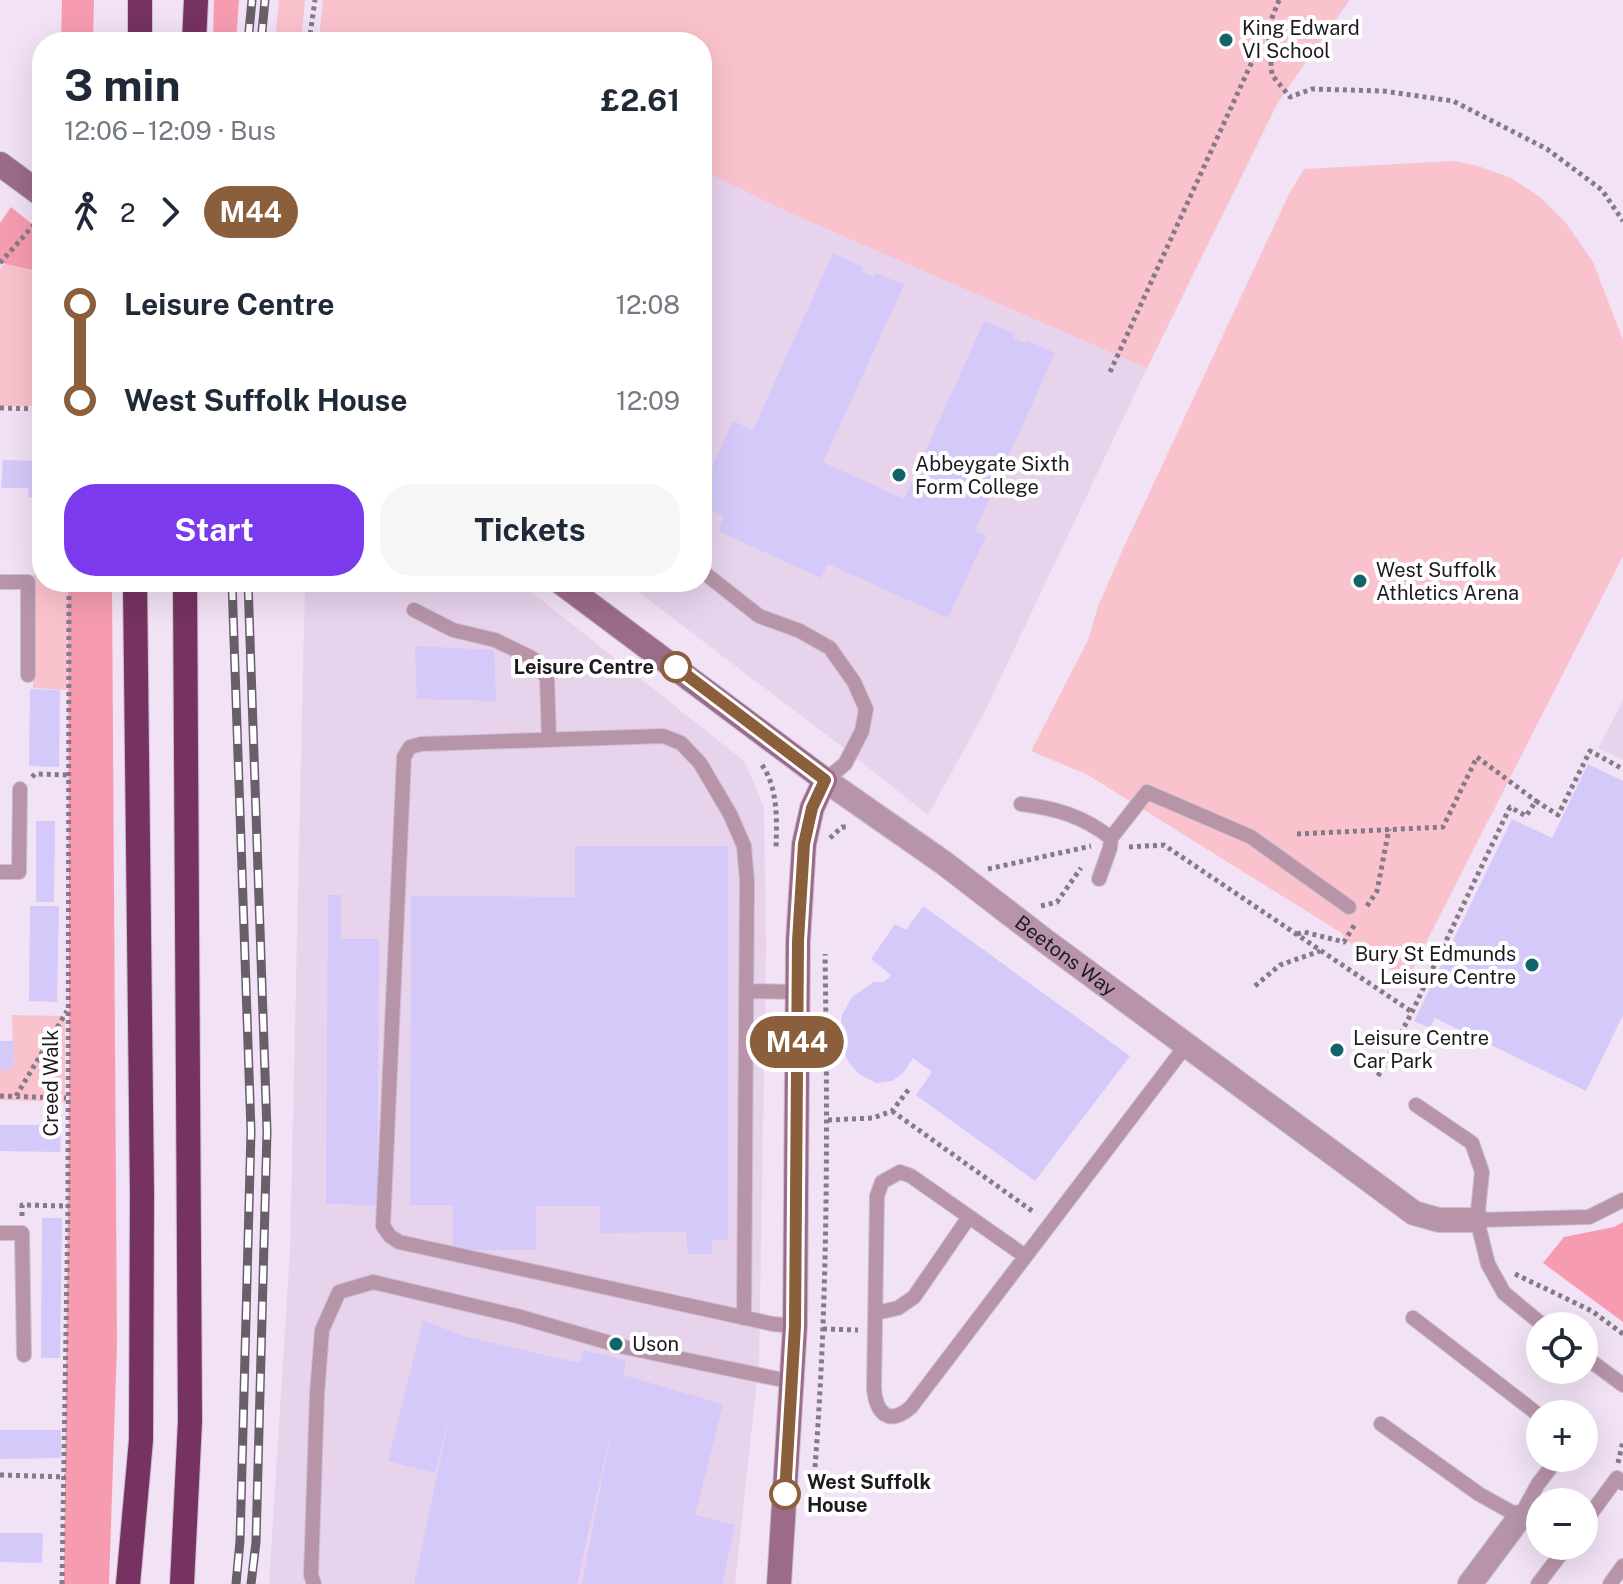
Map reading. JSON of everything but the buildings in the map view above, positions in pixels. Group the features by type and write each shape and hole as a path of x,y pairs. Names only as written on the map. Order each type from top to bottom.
{"highway":[{"path":"140,0 140,32"},
{"path":"194,32 196,0"},
{"path":"128,1584 141,1440 142,1194 135,592"},
{"path":"182,1584 190,1421 185,592"}],"street":[{"path":"0,164 32,188"},
{"name":"Beetons Way","path":"573,592 1414,1213 1439,1220 1477,1220"},
{"path":"779,1584 795,1326 797,992 804,844 812,808 825,780"},
{"path":"1470,1584 1520,1517"}],"lane":[{"path":"712,579 759,616 800,631 830,648 854,682 866,709 862,731 845,764 825,780"},
{"path":"0,582 28,582 28,675"},
{"path":"414,610 453,630 495,640 532,658 547,678 549,739"},
{"path":"744,1318 748,936 744,846 730,814 700,763 681,743 663,736 421,744 410,747 404,757 383,1226 399,1242 744,1318 795,1326"},
{"path":"0,872 19,872 20,789"},
{"path":"1099,879 1110,843 1147,792 1251,837 1349,907"},
{"path":"1021,804 1055,809 1095,825 1110,843"},
{"path":"746,991 797,992"},
{"path":"1025,1256 911,1176 900,1172 882,1182 877,1196 875,1331 876,1403 882,1413 891,1417 901,1416 911,1407 1187,1044"},
{"path":"1416,1105 1472,1143 1482,1172 1477,1220 1488,1264 1504,1293 1527,1312"},
{"path":"1477,1220 1589,1217 1623,1200"},
{"path":"876,1313 898,1308 914,1297 969,1217"},
{"path":"0,1233 22,1233 24,1355"},
{"path":"314,1584 311,1575 313,1508 322,1330 339,1292 373,1282 517,1316 624,1347 793,1382"},
{"path":"1413,1318 1526,1405"},
{"path":"1598,1366 1623,1385"},
{"path":"1381,1424 1479,1494 1520,1517 1547,1472"},
{"path":"1598,1504 1617,1478 1623,1483"},
{"path":"1538,1584 1556,1560"},
{"path":"1610,1584 1623,1566"}],"path":[{"path":"310,32 315,0"},
{"path":"1110,372 1279,0"},
{"path":"1268,28 1272,75 1290,97 1312,89 1383,91 1453,101 1547,149 1602,190 1623,221"},
{"path":"0,263 32,226"},
{"path":"0,408 32,409"},
{"name":"Creed Walk","path":"62,1584 68,1206 69,592"},
{"path":"1297,834 1443,827 1477,757 1558,815 1590,751 1623,769"},
{"path":"20,789 35,774 68,775"},
{"path":"1378,1076 1510,807 1526,816 1536,801"},
{"path":"825,846 842,827 871,830 880,817"},
{"path":"1110,843 1164,845 1412,1012"},
{"path":"993,878 984,872 989,868 1098,845 1057,902 1035,908"},
{"path":"1255,986 1280,965 1321,951"},
{"path":"16,1096 67,1011"},
{"path":"828,1120 873,1118 892,1111 909,1089"},
{"path":"0,1096 66,1098"},
{"path":"892,1111 1050,1224"},
{"path":"22,1233 22,1205 68,1206"},
{"path":"1488,1264 1525,1277 1566,1297 1592,1311 1623,1334"},
{"path":"823,1329 875,1331"},
{"path":"0,1475 65,1477"}],"shaded area":[{"path":"62,0 94,0 93,32 61,32"},
{"path":"214,0 239,0 237,32 213,32"},
{"path":"279,0 305,0 302,32 276,32"},
{"name":"Abbeygate Sixth Form College","path":"323,0 1350,0 1278,102 1147,368 983,715 928,815 638,592 712,592 712,32 320,32"},
{"path":"323,0 1349,0 1278,102 1147,368 788,212 712,175 712,32 320,32"},
{"name":"West Suffolk Athletics Arena","path":"1454,161 1511,178 1540,197 1566,223 1593,262 1623,340 1623,556 1407,980 1350,943 1340,932 1088,775 1031,751 1088,640 1098,606 1123,549 1289,194 1304,169"},
{"path":"11,207 32,224 32,270 0,260 0,223"},
{"path":"5,264 32,270 32,406 0,406 0,268"},
{"path":"34,592 68,592 67,690 33,688"},
{"path":"68,592 112,592 117,1345 109,1584 64,1584 69,1095"},
{"path":"305,592 532,592 744,761 764,807 766,946 759,1361 735,1584 269,1584 290,1251"},
{"path":"1623,701 1623,760 1598,748"},
{"path":"12,1015 65,1016 65,1102 0,1100 0,1069 13,1069"},
{"path":"1623,1222 1623,1322 1543,1263 1564,1237 1614,1227"}],"railway":[{"path":"249,32 252,0"},
{"path":"262,32 265,0"},
{"path":"232,592 251,1131 240,1541 236,1584"},
{"path":"248,592 267,1131 256,1542 251,1584"}],"bus line":[{"name":"M44","path":"676,667 825,780 812,808 804,844 798,941 795,1326 785,1494"}],"place":[{"name":"King Edward VI School","path":"1226,40"},
{"name":"Abbeygate Sixth Form College","path":"899,475"},
{"name":"West Suffolk Athletics Arena","path":"1360,581"},
{"name":"Leisure Centre","path":"676,667"},
{"name":"Bury St Edmunds Leisure Centre","path":"1532,965"},
{"name":"Leisure Centre Car Park","path":"1337,1050"},
{"name":"Uson","path":"616,1344"},
{"name":"West Suffolk House","path":"785,1494"}]}
